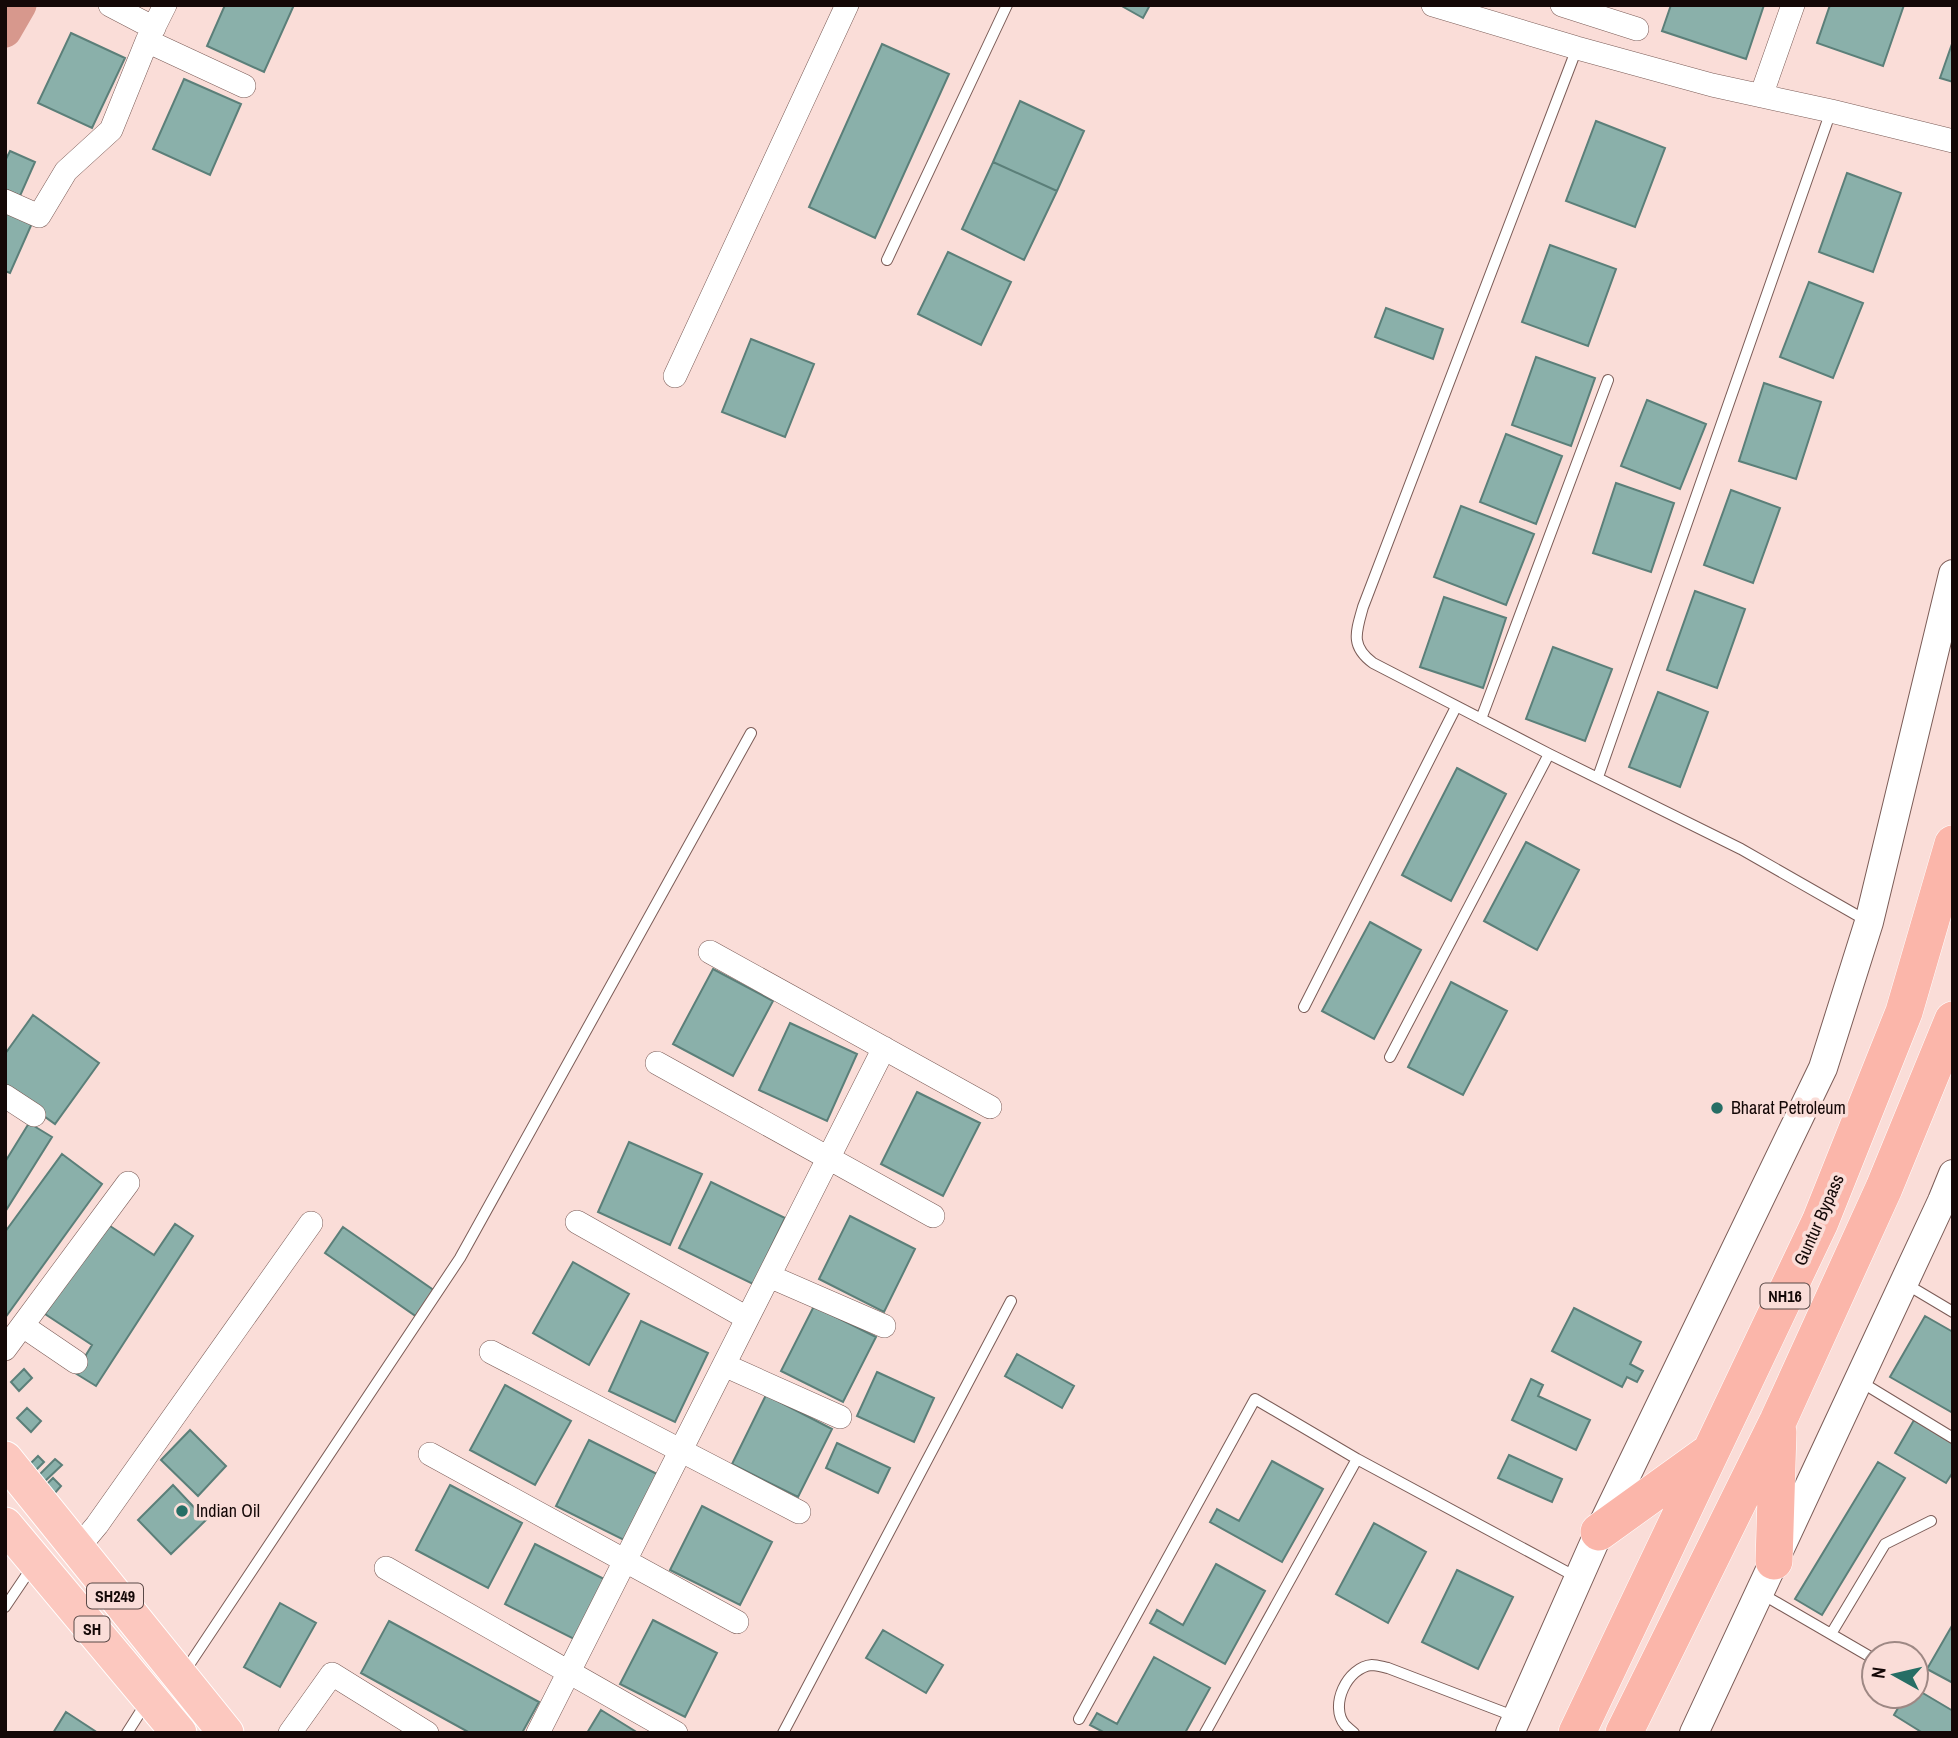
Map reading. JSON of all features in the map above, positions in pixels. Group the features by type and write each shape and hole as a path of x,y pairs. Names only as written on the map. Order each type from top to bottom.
{"highway":[{"name":"Guntur Bypass","path":"1577,1733 1820,1222 1904,1012 1953,844"},
{"name":"NH16","path":"1623,1733 1778,1421 1884,1188 1953,1020"},
{"path":"1767,1577 1778,1421"},
{"path":"1599,1532 1709,1452"}],"main road":[{"name":"SH249","path":"5,1459 226,1733"},
{"name":"SH","path":"5,1525 179,1733"}],"street":[{"path":"110,5 150,35 244,86"},
{"path":"5,201 39,216 66,171 111,130 165,5"},
{"path":"674,376 847,5"},
{"path":"1433,5 1712,85 1953,141"},
{"path":"1562,5 1637,29"},
{"path":"1761,96 1793,5"},
{"path":"1513,1725 1599,1532 1823,1068 1870,922 1953,574"},
{"path":"710,952 990,1107"},
{"path":"538,1733 884,1048"},
{"path":"657,1063 933,1216"},
{"path":"5,1096 34,1115"},
{"path":"1694,1733 1904,1283 1947,1203 1953,1174"},
{"path":"5,1349 128,1182"},
{"path":"577,1222 747,1318"},
{"path":"77,1549 97,1525 311,1223"},
{"path":"769,1276 884,1326"},
{"path":"23,1326 76,1362"},
{"path":"491,1352 799,1512"},
{"path":"724,1365 840,1417"},
{"path":"430,1454 737,1622"},
{"path":"386,1568 676,1733"},
{"path":"290,1733 332,1674 427,1733"}],"lane":[{"path":"887,260 1007,5"},
{"path":"1577,48 1363,607 1356,643 1361,654 1373,663 1741,849 1870,922"},
{"path":"1598,777 1831,111"},
{"path":"1481,719 1608,380"},
{"path":"1304,1007 1456,707"},
{"path":"181,1676 460,1258 751,733"},
{"path":"1390,1057 1549,754"},
{"path":"1904,1283 1953,1312"},
{"path":"783,1733 1011,1301"},
{"path":"1858,1380 1953,1438"},
{"path":"1079,1719 1255,1399 1357,1459 1578,1578"},
{"path":"1205,1733 1357,1459"},
{"path":"1831,1634 1885,1544 1931,1521"},
{"path":"5,1607 36,1562"},
{"path":"1767,1577 1831,1634 1860,1651"},
{"path":"1354,1733 1344,1724 1339,1706 1344,1685 1357,1670 1373,1665 1388,1668 1513,1725"},
{"path":"127,1733 150,1697"}],"building":[{"path":"225,5 294,5 264,72 207,46"},
{"path":"1120,5 1150,5 1143,18"},
{"path":"1671,5 1764,5 1746,59 1662,31"},
{"path":"1830,5 1904,5 1883,66 1817,43"},
{"path":"71,33 125,58 92,128 38,103"},
{"path":"1953,41 1953,82 1940,78"},
{"path":"882,44 949,74 875,238 809,207"},
{"path":"184,79 241,104 210,175 153,149"},
{"path":"1020,101 1084,131 1057,191 993,162"},
{"path":"1596,121 1665,148 1635,227 1566,201"},
{"path":"10,151 35,162 20,196 5,189 5,161"},
{"path":"993,162 1057,191 1024,260 962,229"},
{"path":"1847,173 1901,193 1873,272 1819,252"},
{"path":"5,209 33,221 10,273 5,271"},
{"path":"1550,245 1616,269 1588,346 1522,322"},
{"path":"948,252 1011,282 981,345 918,314"},
{"path":"1809,282 1863,303 1833,378 1780,357"},
{"path":"1386,308 1443,329 1433,359 1375,337"},
{"path":"751,339 814,364 785,437 722,412"},
{"path":"1536,357 1595,378 1571,446 1512,425"},
{"path":"1764,383 1821,402 1796,479 1739,461"},
{"path":"1647,400 1706,424 1680,489 1621,466"},
{"path":"1506,434 1562,456 1536,524 1480,502"},
{"path":"1616,483 1674,503 1651,572 1593,553"},
{"path":"1731,490 1780,508 1753,583 1704,565"},
{"path":"1461,506 1534,534 1506,605 1434,577"},
{"path":"1695,591 1745,609 1717,688 1667,670"},
{"path":"1444,597 1506,618 1483,688 1420,667"},
{"path":"1553,647 1612,669 1585,741 1526,719"},
{"path":"1658,692 1708,712 1680,787 1629,767"},
{"path":"1457,768 1506,794 1451,901 1402,875"},
{"path":"1526,842 1579,870 1537,950 1484,921"},
{"path":"1370,922 1421,950 1374,1039 1322,1011"},
{"path":"713,969 773,1001 733,1076 673,1044"},
{"path":"1451,982 1507,1011 1463,1095 1408,1067"},
{"path":"33,1015 99,1063 55,1124 5,1088 5,1054"},
{"path":"790,1023 857,1054 827,1121 759,1090"},
{"path":"917,1092 980,1123 943,1196 881,1164"},
{"path":"29,1123 52,1137 5,1212 5,1162"},
{"path":"629,1142 702,1174 670,1245 598,1212"},
{"path":"62,1154 102,1184 5,1318 5,1232"},
{"path":"711,1182 785,1218 753,1284 679,1248"},
{"path":"850,1216 915,1249 884,1312 819,1279"},
{"path":"104,1222 154,1255 175,1224 193,1236 96,1386 75,1373 92,1345 45,1314"},
{"path":"343,1227 435,1291 417,1317 325,1253"},
{"path":"573,1262 629,1294 589,1365 533,1333"},
{"path":"814,1306 876,1337 843,1402 781,1371"},
{"path":"1574,1308 1641,1342 1630,1364 1643,1371 1637,1382 1627,1377 1622,1387 1552,1351"},
{"path":"1925,1316 1953,1332 1953,1413 1890,1377"},
{"path":"641,1321 708,1353 675,1422 609,1391"},
{"path":"1017,1354 1074,1386 1062,1408 1005,1376"},
{"path":"24,1369 32,1378 19,1391 11,1382"},
{"path":"877,1372 934,1398 914,1442 857,1416"},
{"path":"1531,1379 1543,1385 1538,1396 1590,1420 1576,1450 1512,1420"},
{"path":"505,1385 571,1421 535,1485 470,1450"},
{"path":"766,1395 832,1429 798,1497 732,1464"},
{"path":"27,1408 41,1421 31,1432 17,1418"},
{"path":"1914,1420 1953,1443 1953,1472 1946,1483 1895,1453"},
{"path":"190,1430 226,1466 198,1496 161,1460"},
{"path":"589,1440 659,1475 626,1541 556,1506"},
{"path":"837,1443 890,1468 878,1493 826,1468"},
{"path":"1509,1455 1562,1479 1552,1502 1498,1478"},
{"path":"38,1456 44,1462 29,1477 23,1471"},
{"path":"55,1459 62,1465 44,1482 38,1476"},
{"path":"1272,1461 1323,1489 1282,1562 1210,1522 1217,1509 1239,1521"},
{"path":"1878,1462 1905,1478 1822,1615 1795,1599"},
{"path":"53,1478 61,1486 48,1501 39,1492"},
{"path":"173,1485 206,1520 171,1554 138,1520"},
{"path":"450,1485 522,1523 488,1588 416,1550"},
{"path":"702,1506 772,1542 740,1605 670,1570"},
{"path":"1374,1523 1426,1552 1388,1623 1336,1594"},
{"path":"535,1544 606,1580 576,1640 505,1604"},
{"path":"1216,1564 1265,1591 1225,1664 1150,1623 1157,1610 1183,1625"},
{"path":"1457,1570 1513,1597 1478,1669 1422,1642"},
{"path":"280,1603 316,1623 280,1687 244,1667"},
{"path":"653,1620 717,1653 685,1717 620,1684"},
{"path":"389,1621 539,1702 522,1733 470,1733 361,1673"},
{"path":"1953,1624 1953,1683 1930,1671 1930,1664"},
{"path":"883,1630 943,1665 926,1693 866,1658"},
{"path":"1154,1657 1210,1688 1185,1733 1105,1733 1090,1725 1097,1713 1117,1724"},
{"path":"1930,1697 1953,1711 1953,1733 1923,1733 1894,1715 1897,1710 1930,1710"},
{"path":"601,1710 638,1733 587,1733"},
{"path":"66,1712 98,1733 53,1733"}],"waterway":[{"path":"5,31 20,5"}],"place":[{"name":"Bharat Petroleum","path":"1717,1108"},
{"name":"Indian Oil","path":"182,1511"}]}
